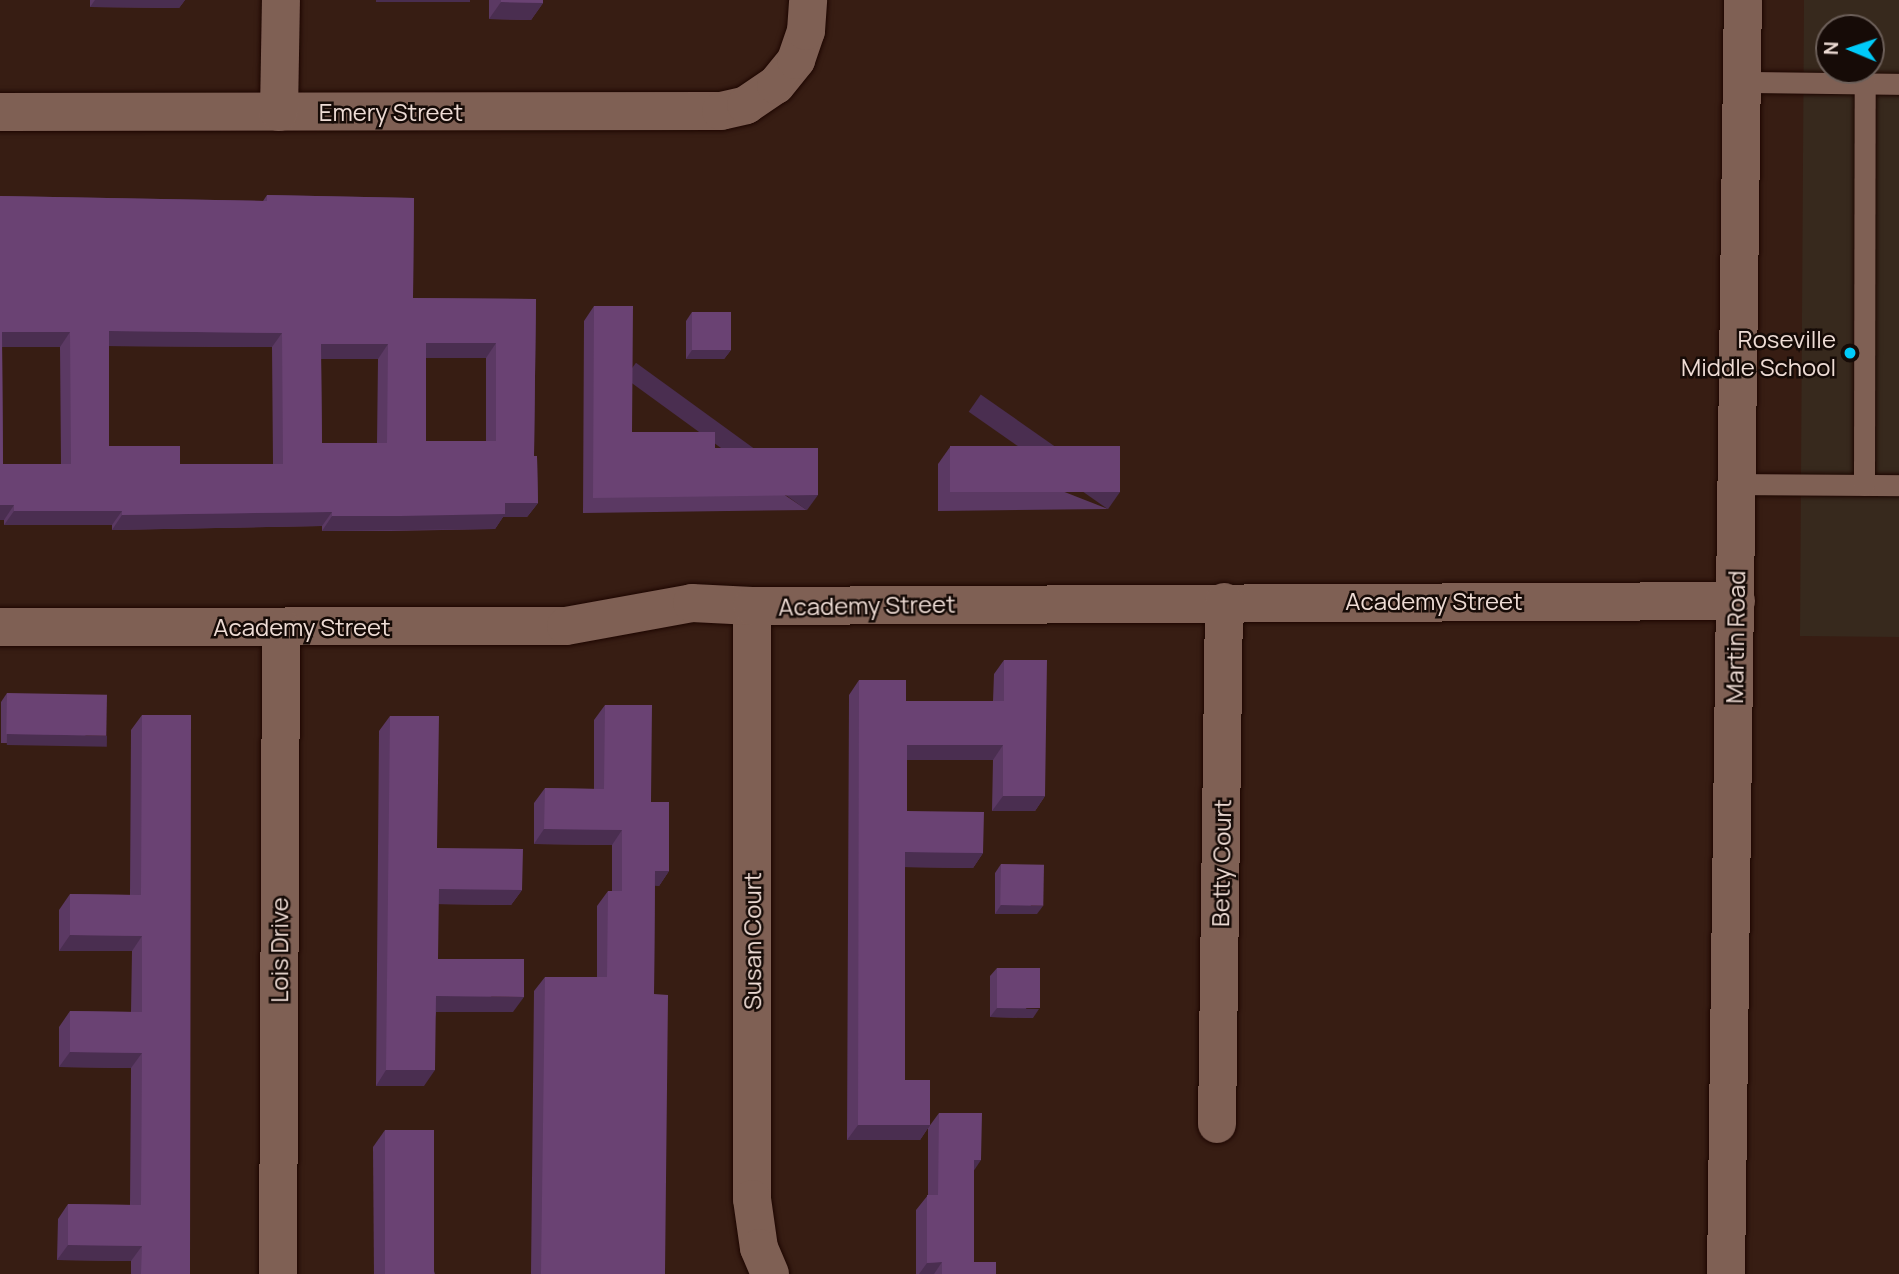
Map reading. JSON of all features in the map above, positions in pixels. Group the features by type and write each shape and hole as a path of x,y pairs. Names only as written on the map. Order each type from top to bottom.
{"street":[{"path":"279,112 281,0"},
{"name":"Emery Street","path":"0,112 721,111 746,105 776,85 796,60 807,31 808,0"},
{"name":"Martin Road","path":"1726,1274 1743,0"},
{"name":"Academy Street","path":"0,627 566,626 692,603 752,606 1736,601"},
{"name":"Betty Court","path":"1217,1124 1224,602"},
{"name":"Susan Court","path":"752,606 752,1199 759,1248 770,1274"},
{"name":"Lois Drive","path":"278,1274 281,627"}],"lane":[{"path":"1742,82 1815,83"},
{"path":"1864,485 1865,84"},
{"path":"1738,484 1899,485"}],"shaded area":[{"name":"Roseville Middle School","path":"1804,0 1899,0 1899,637 1800,636"}],"building":[{"path":"543,0 543,3 501,2"},
{"path":"267,195 414,198 413,298 536,299 534,456 537,456 538,503 505,503 505,514 400,516 332,516 332,512 122,515 122,511 14,511 14,505 0,505 0,196 267,201","holes":["109,331 282,333 283,464 180,464 180,446 109,446","2,332 70,332 71,464 3,464","426,343 496,343 496,441 426,441","321,344 388,344 387,443 322,443"]},
{"path":"594,306 633,306 632,432 715,432 715,448 818,448 818,495 593,498"},
{"path":"692,312 731,312 731,350 692,350"},
{"path":"950,446 1120,446 1120,492 950,492"},
{"path":"1004,660 1047,660 1045,796 1003,796 1003,745 907,745 907,811 984,812 983,853 905,852 905,1080 930,1080 930,1125 858,1125 859,680 906,680 906,701 1004,701"},
{"path":"7,693 107,695 106,736 6,734"},
{"path":"605,705 652,705 651,802 669,802 669,871 655,871 654,994 668,995 665,1274 541,1274 545,977 607,977 608,891 622,891 622,830 544,829 545,788 604,789"},
{"path":"142,715 191,715 190,1274 141,1274 142,1246 68,1245 68,1204 141,1205 142,1053 70,1052 70,1011 142,1012 142,936 70,935 70,894 141,895"},
{"path":"390,716 439,716 437,848 523,849 522,890 439,889 438,959 524,959 524,997 436,996 435,1070 386,1070"},
{"path":"1001,864 1044,865 1043,906 1000,905"},
{"path":"997,968 1040,968 1040,1008 997,1008"},
{"path":"939,1113 982,1113 981,1160 974,1160 974,1262 996,1262 996,1274 942,1274 942,1262 927,1263 927,1195 938,1195"},
{"path":"385,1130 434,1130 434,1274 385,1274"}],"place":[{"name":"Roseville Middle School","path":"1850,353"}]}
